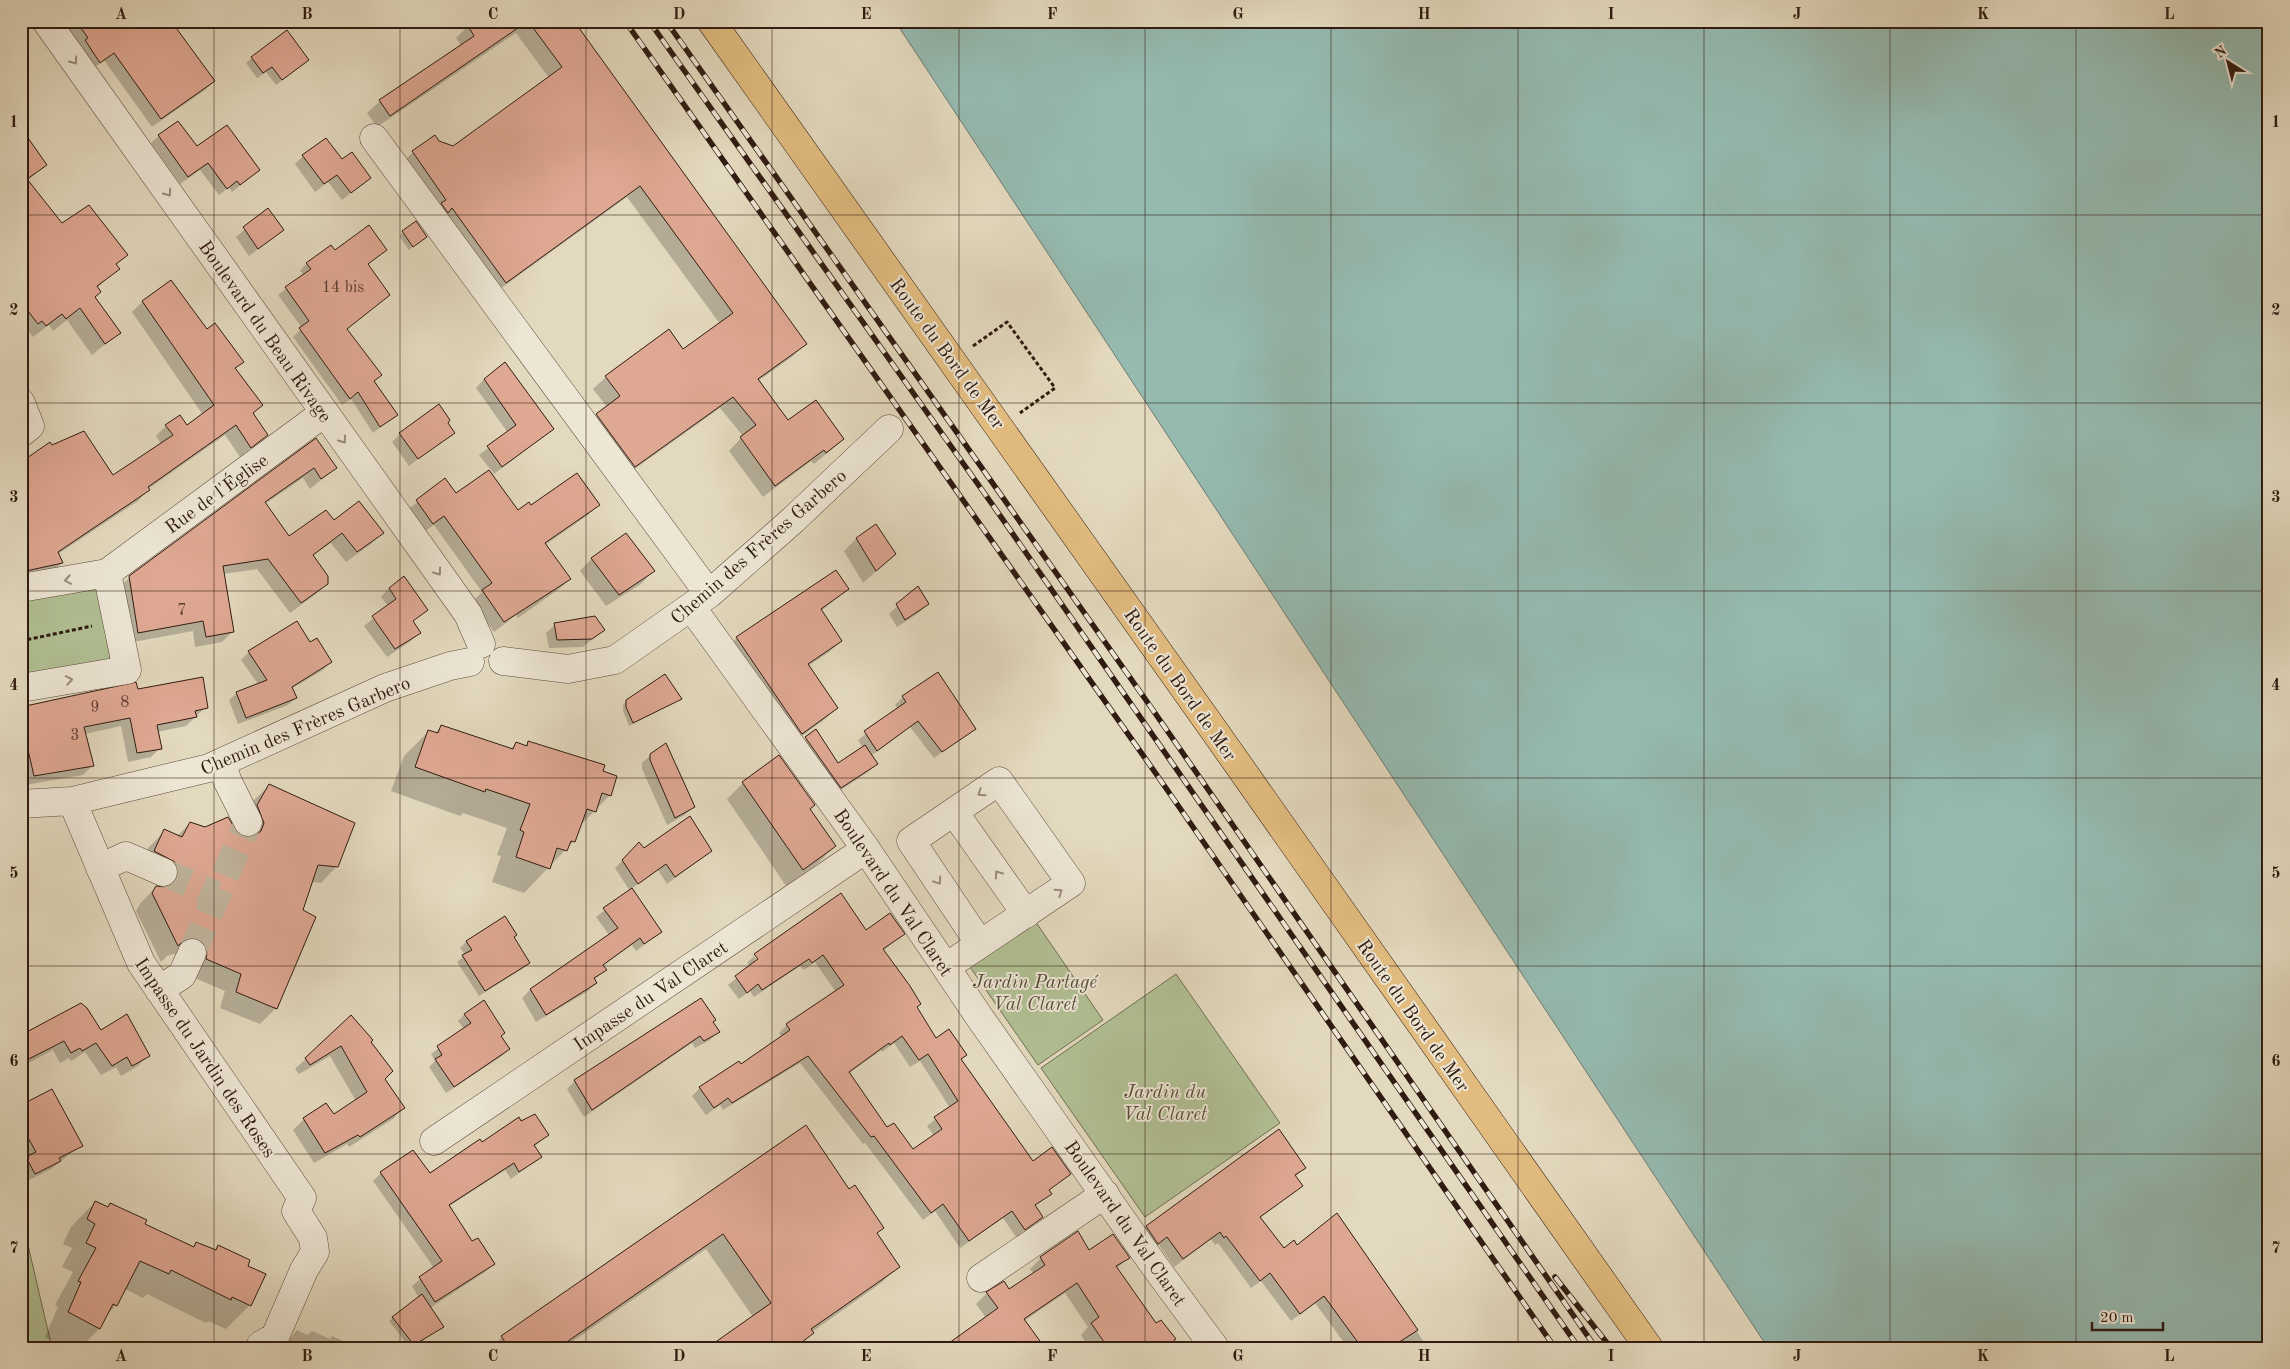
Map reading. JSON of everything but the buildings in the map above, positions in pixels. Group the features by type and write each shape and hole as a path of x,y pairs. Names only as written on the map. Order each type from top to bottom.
{"main road":[{"name":"Route du Bord de Mer","path":"711,21 1000,426 1205,720 1649,1348"}],"street":[{"name":"Boulevard du Beau Rivage","path":"46,21 468,614 475,653"},
{"name":"Boulevard du Val Claret","path":"374,138 701,601 946,967 1156,1268 1215,1348"},
{"path":"21,403 30,426 21,433"},
{"name":"Rue de l'Église","path":"107,572 324,414"},
{"name":"Chemin des Frères Garbero","path":"21,804 72,801 209,768 384,688 450,666 475,653 475,672 484,676 495,674 503,661 568,669 616,660 701,601 793,520 890,429"},
{"path":"21,588 107,572 127,670 21,688"},
{"path":"221,763 228,782 248,822"},
{"path":"946,967 1071,883 1000,781 911,841 980,944"},
{"name":"Impasse du Jardin des Roses","path":"72,801 141,963 302,1198 296,1211 312,1238 315,1252 304,1270 275,1338 261,1345"},
{"path":"954,812 1026,914"},
{"name":"Impasse du Val Claret","path":"434,1141 866,849"},
{"path":"100,868 126,856 163,872"},
{"path":"159,990 182,975 192,953"},
{"path":"981,1278 1105,1194"}],"path":[{"path":"953,360 1007,322 1055,388 1000,426"},
{"path":"21,641 117,622"}],"green space":[{"path":"97,586 111,662 21,678 21,599"},
{"name":"Jardin Partagé Val Claret","path":"1033,918 1103,1020 1038,1065 968,964"},
{"name":"Jardin du Val Claret","path":"1176,974 1280,1123 1145,1217 1041,1068"},
{"path":"21,1215 52,1348 21,1348"}],"water":[{"path":"895,21 2269,21 2269,1348 1768,1348"}],"tunnel":[{"path":"192,953 248,822"},
{"path":"163,872 216,895"}],"railway":[{"path":"625,21 1152,768 1555,1348"},
{"path":"649,21 992,504 1579,1348"},
{"path":"666,21 1148,703 1596,1348"},
{"path":"1555,1277 1611,1348"}]}
